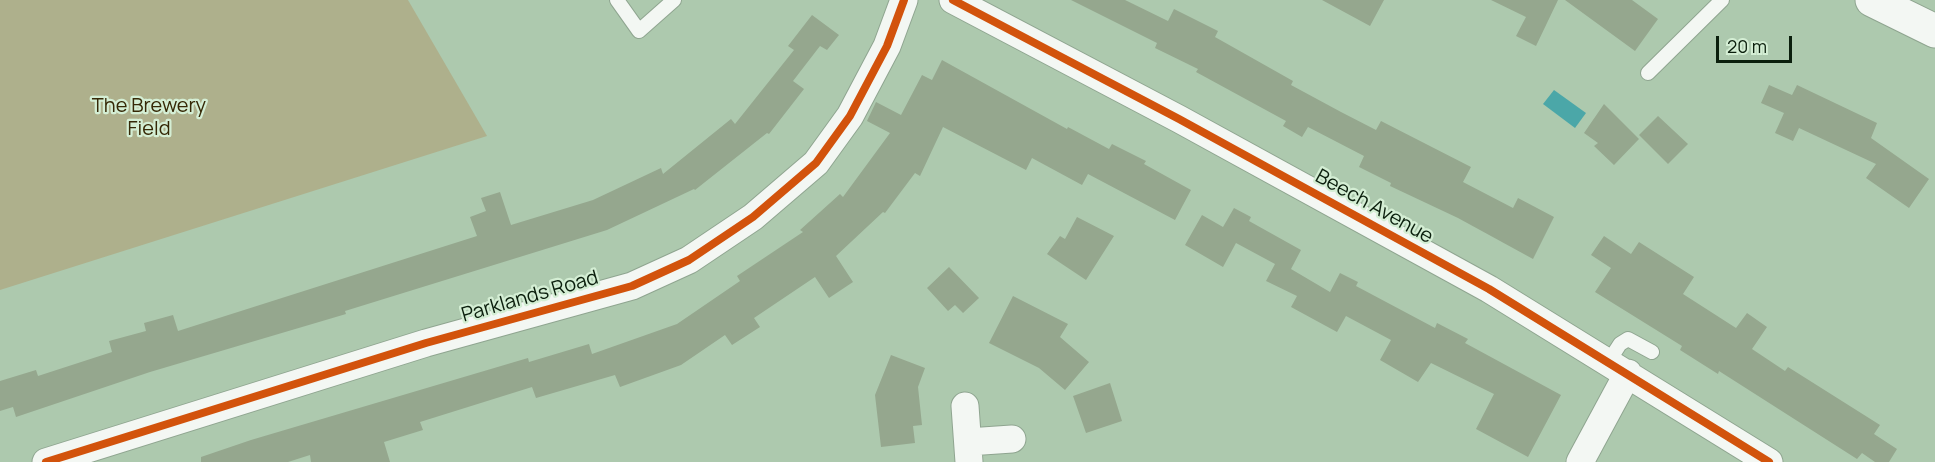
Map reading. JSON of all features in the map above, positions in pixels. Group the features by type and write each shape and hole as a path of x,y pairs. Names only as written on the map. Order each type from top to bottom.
{"street":[{"name":"Parklands Road","path":"46,462 426,343 632,286 689,260 753,216 816,163 850,116 886,46 904,0"},
{"name":"Beech Avenue","path":"953,0 1179,119 1489,289 1769,462"},
{"path":"1872,0 1935,31"},
{"path":"1580,462 1618,367"},
{"path":"965,406 968,452 1012,438"}],"lane":[{"path":"617,0 639,31 674,0"},
{"path":"1648,73 1722,0"},
{"path":"1618,367 1620,344 1628,339 1652,352"}],"green space":[{"name":"The Brewery Field","path":"0,0 408,0 487,136 0,290"}],"water":[{"path":"1554,90 1586,113 1575,128 1543,104"}],"building":[{"path":"1071,0 1125,0 1168,21 1174,9 1218,31 1215,37 1293,81 1291,85 1341,112 1376,130 1381,121 1471,167 1463,182 1513,208 1518,198 1554,217 1533,259 1458,218 1390,186 1391,183 1359,167 1364,156 1308,127 1302,137 1283,126 1286,121 1196,72 1198,69 1155,48 1157,43"},
{"path":"1322,0 1384,0 1370,26"},
{"path":"1491,0 1558,0 1536,46 1516,36 1526,17"},
{"path":"1565,0 1632,0 1658,19 1635,51"},
{"path":"812,15 839,35 827,50 820,46 793,81 804,89 769,134 767,133 695,190 607,230 345,311 346,314 150,372 16,417 13,407 0,411 0,381 36,370 38,376 112,352 109,341 146,331 144,323 173,315 178,331 477,236 470,217 486,211 481,198 500,192 511,225 593,200 661,168 663,174 731,119 735,124 794,50 788,46"},
{"path":"942,60 1067,129 1068,127 1109,149 1112,144 1146,161 1144,164 1191,190 1175,220 1088,174 1082,185 1032,158 1026,170 943,127 920,176 915,173 885,213 883,212 836,256 853,282 829,298 815,277 754,318 760,327 732,345 725,335 681,365 620,387 615,375 536,398 532,387 420,422 423,430 384,442 390,462 311,462 310,455 288,462 201,462 201,457 251,440 528,358 529,362 589,344 592,354 677,324 740,281 737,276 803,232 800,230 840,194 843,197 890,133 867,121 876,102 901,115 922,75 932,80"},
{"path":"1769,85 1792,95 1797,85 1877,123 1871,138 1929,179 1909,208 1866,178 1876,164 1799,128 1793,141 1775,133 1784,113 1761,103"},
{"path":"1604,104 1639,139 1614,165 1594,146 1598,143 1584,133"},
{"path":"1658,116 1688,144 1668,164 1639,135"},
{"path":"1234,208 1251,217 1249,221 1301,250 1291,269 1330,292 1340,273 1358,282 1356,286 1435,328 1437,323 1468,339 1465,343 1561,395 1528,457 1476,429 1494,394 1431,363 1418,382 1380,360 1391,340 1346,316 1337,332 1291,307 1297,296 1266,281 1275,264 1236,243 1223,267 1185,245 1202,215 1223,227"},
{"path":"1077,217 1114,236 1086,280 1047,254 1060,236 1065,239"},
{"path":"1604,236 1631,254 1639,242 1694,277 1683,294 1736,328 1747,313 1767,327 1752,349 1785,371 1788,367 1880,425 1874,434 1897,449 1889,462 1875,462 1862,453 1857,459 1719,371 1718,374 1680,350 1682,346 1595,292 1611,268 1591,255"},
{"path":"949,267 979,298 963,313 955,305 948,311 927,288"},
{"path":"1013,296 1068,324 1060,337 1089,362 1065,390 1039,368 989,343"},
{"path":"891,355 925,368 918,387 922,425 913,426 915,443 881,447 875,395"},
{"path":"1110,383 1122,421 1086,433 1073,396"}],"cycle path":[{"path":"46,462 426,343 632,286 689,260 753,217 816,163 850,116 887,46 904,0"},
{"path":"953,0 1179,119 1489,289 1769,462"}]}
